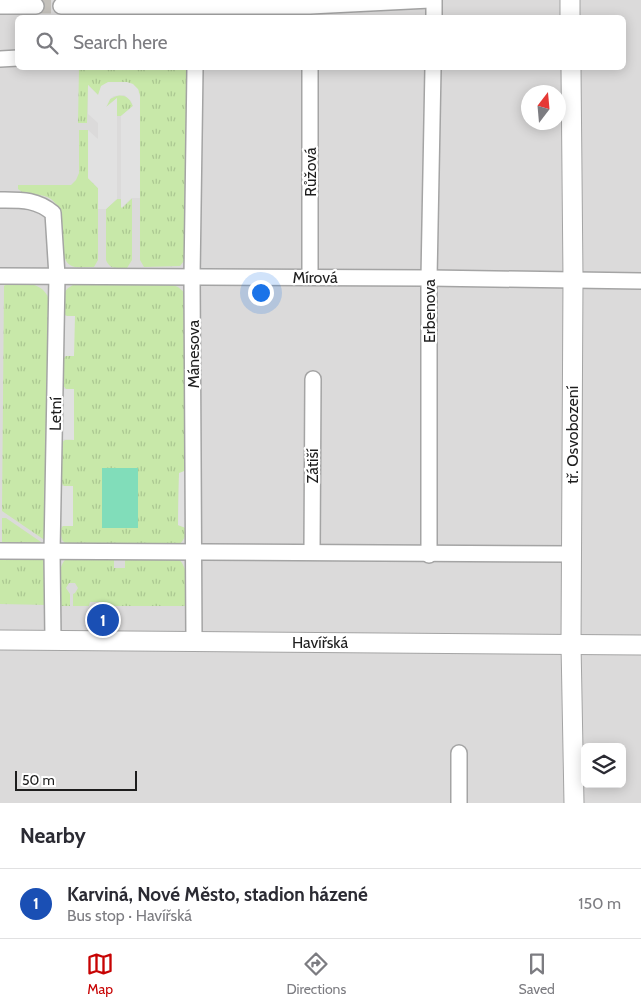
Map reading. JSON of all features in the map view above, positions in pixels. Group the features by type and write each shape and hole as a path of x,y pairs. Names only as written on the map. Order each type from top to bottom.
{"street":[{"path":"61,6 119,12 310,12 430,0"},
{"path":"434,0 434,15"},
{"path":"570,0 570,15"},
{"path":"0,6 36,6"},
{"path":"0,58 15,58"},
{"name":"Mánesova","path":"194,641 192,277 195,70"},
{"name":"Růžová","path":"310,70 310,277"},
{"name":"Erbenova","path":"429,555 429,278 433,70"},
{"name":"tř. Osvobození","path":"571,70 573,279 571,644 574,803"},
{"path":"0,200 29,201 44,206 53,214 57,276"},
{"name":"Mírová","path":"0,276 641,281"},
{"name":"Letní","path":"54,640 52,552 57,276"},
{"name":"Zátiší","path":"312,552 313,379"},
{"path":"0,551 312,552 429,555 572,554"},
{"name":"Havířská","path":"0,640 641,645"},
{"path":"458,753 459,803"}],"shaded area":[{"path":"0,0 641,0 641,803 0,803"},
{"path":"108,82 127,82 133,84 138,89 140,96 140,198 132,198 121,208 121,116 133,106 131,101 124,95 114,96 106,107 117,98 117,199 106,209 98,209 98,188 88,178 88,130 98,139 98,123 88,114 88,85 98,95 101,86"},
{"path":"62,316 75,316 74,356 61,356"},
{"path":"61,389 74,389 74,440 61,439"},
{"path":"187,470 186,528 178,525 179,473"},
{"path":"60,486 73,486 73,526 60,526"}],"green space":[{"path":"79,70 189,70 187,257 180,266 144,267 140,260 140,96 138,89 99,96 88,85 87,123 78,123"},
{"path":"119,95 128,97 133,106 121,116 117,116 117,98 106,108 110,99"},
{"path":"79,130 88,130 88,178 98,188 98,260 94,267 75,267 68,263 64,257 61,217 58,207 51,199 22,192 18,189 18,185 71,185 79,173"},
{"path":"132,198 132,260 127,268 114,268 106,260 106,209 117,199 122,199 122,208"},
{"path":"7,283 27,283 39,287 47,295 50,302 46,539 43,539 2,511 4,286"},
{"path":"78,283 170,284 178,287 185,293 187,470 179,474 178,525 186,528 184,539 176,547 68,546 62,540 60,530 63,526 73,526 73,486 64,486 60,482 60,444 65,440 74,439 74,389 66,389 61,383 61,361 66,356 67,316 64,314 63,299 65,291"},
{"path":"102,468 138,468 138,528 102,528"},
{"path":"2,518 6,518 41,542 41,544 2,547"},
{"path":"0,555 31,556 39,557 43,560 48,571 48,605 0,604"},
{"path":"114,555 114,568 125,568 125,555 176,557 181,561 186,573 186,606 105,606 104,602 90,602 89,606 73,606 73,594 78,588 75,583 69,583 66,588 70,594 70,606 60,606 60,573 64,561 68,557"}],"tunnel":[{"path":"36,6 61,6"}],"place":[{"name":"Karviná, Nové Město, stadion házené","path":"103,620"}]}
